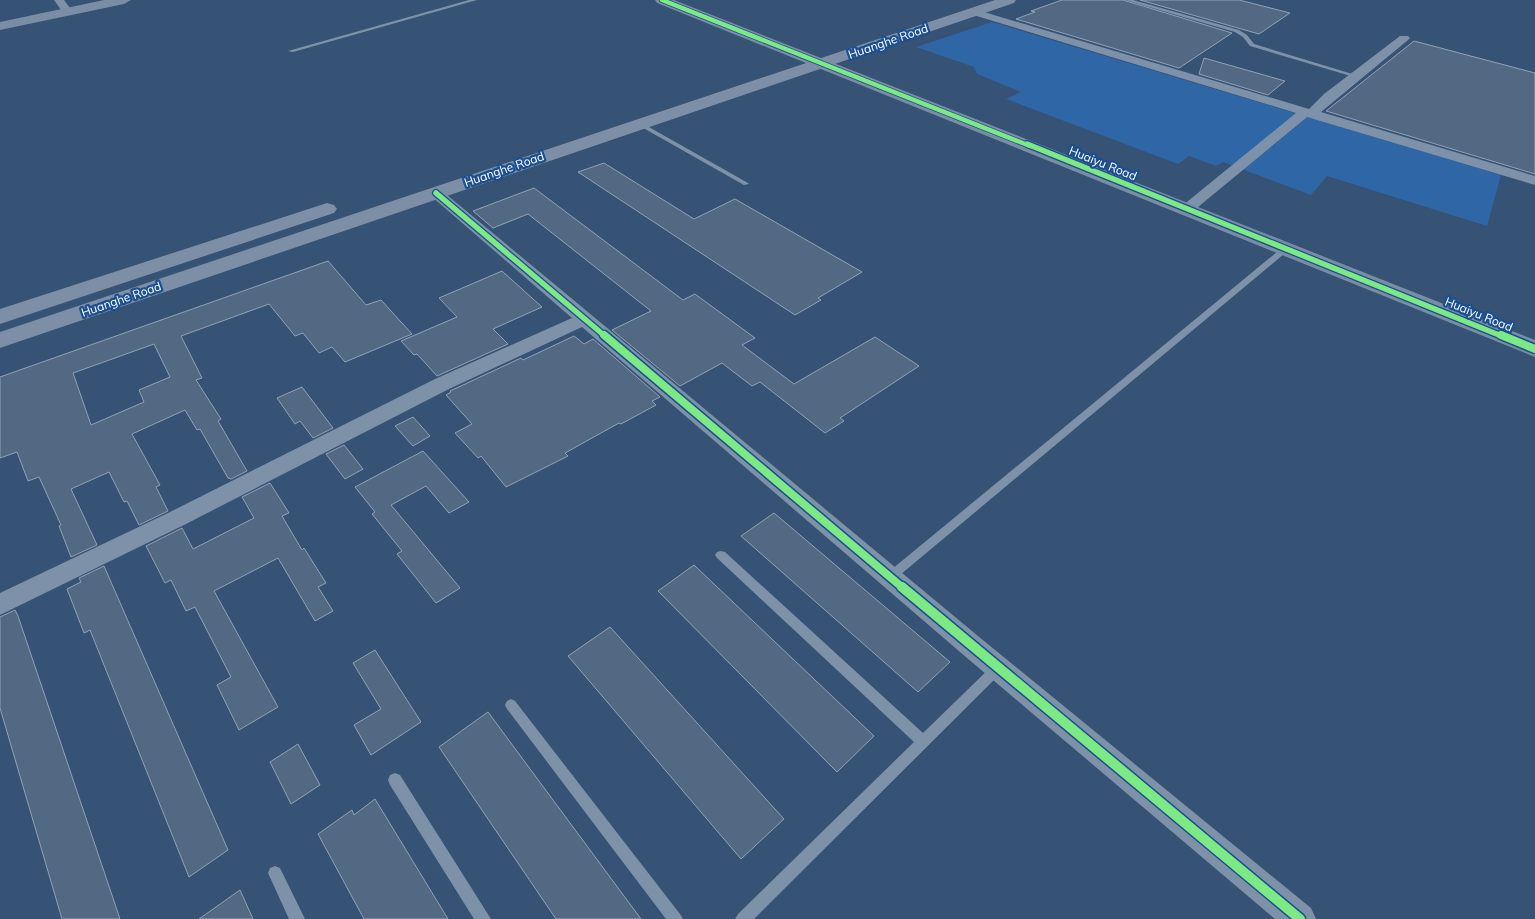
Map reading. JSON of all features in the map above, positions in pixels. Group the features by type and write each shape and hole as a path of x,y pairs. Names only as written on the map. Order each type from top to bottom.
{"main road":[{"name":"Huanghe Road","path":"538,140 801,54 971,6 1009,0"},
{"name":"Huanghe Road","path":"0,340 822,63 971,6"},
{"name":"Huanghe Road","path":"0,317 340,205"}],"street":[{"path":"0,26 64,6 124,0"},
{"name":"Huaiyu Road","path":"662,0 1535,349"},
{"path":"971,6 1308,113 1535,181"},
{"path":"1186,209 1404,38"},
{"path":"436,193 998,668 1300,919"},
{"path":"0,605 176,519 442,384 584,318"}],"lane":[{"path":"292,51 475,0"},
{"path":"1127,0 1237,31 1246,36 1252,45 1356,76"},
{"path":"640,124 746,184"},
{"path":"890,577 1286,249"},
{"path":"720,556 923,742"},
{"path":"743,919 998,668"},
{"path":"511,705 674,919"},
{"path":"395,780 483,919"},
{"path":"275,873 297,919"}],"shaded area":[{"path":"992,22 1501,175 1487,226 1327,176 1311,195 1223,162 1216,166 1189,156 1178,164 1006,99 1021,92 977,74 974,67 916,47"}],"building":[{"path":"1062,0 1123,0 1232,33 1179,68 1016,19 1035,12 1031,11"},
{"path":"1140,0 1239,0 1290,13 1259,34"},
{"path":"1414,41 1535,73 1535,174 1326,111"},
{"path":"1204,58 1285,81 1268,95 1199,74"},
{"path":"604,163 694,219 735,199 862,272 818,298 821,300 795,315 578,172"},
{"path":"534,188 683,300 695,294 755,338 742,345 794,384 875,337 919,366 840,418 844,421 825,433 760,382 752,386 722,363 680,386 612,330 651,311 528,214 493,228 473,211"},
{"path":"328,261 366,305 381,300 412,334 345,362 332,347 319,353 303,333 295,336 269,304 181,336 202,378 196,380 221,419 218,421 247,471 231,479 228,478 200,429 197,430 185,410 132,434 160,485 156,487 168,511 139,525 127,501 124,502 109,472 71,489 97,545 71,557 59,526 61,525 39,477 28,481 17,452 0,458 0,377","holes":["154,344 170,377 139,390 144,402 91,425 73,373"]},
{"path":"502,271 542,307 493,329 508,344 437,376 417,354 414,355 401,341 457,317 439,298"},
{"path":"574,336 584,344 593,339 660,397 652,401 656,405 565,453 568,456 506,487 481,456 478,458 455,433 472,424 446,395 450,391 521,358 523,360"},
{"path":"302,387 333,428 313,438 300,421 295,424 277,398"},
{"path":"413,417 430,436 413,446 395,426"},
{"path":"344,445 363,469 345,479 326,454"},
{"path":"423,451 469,502 449,513 426,486 391,505 460,588 436,603 397,554 402,551 372,514 375,512 355,487"},
{"path":"270,483 289,513 282,516 302,550 304,548 326,583 318,587 333,611 315,621 278,558 214,591 278,707 239,730 217,685 231,677 195,607 186,611 171,580 165,583 146,546 182,528 193,549 254,518 242,497"},
{"path":"774,513 950,662 918,692 741,536"},
{"path":"694,565 874,736 837,772 658,591"},
{"path":"104,566 228,850 189,877 90,630 84,633 67,589 81,582 79,578"},
{"path":"15,610 120,919 62,919 0,708 0,617"},
{"path":"610,627 784,819 741,859 568,656"},
{"path":"375,650 421,722 371,755 354,725 381,709 353,663"},
{"path":"488,712 641,919 556,919 439,747"},
{"path":"298,744 320,785 291,804 270,762"},
{"path":"375,799 448,919 364,919 318,834 352,810 354,815"},
{"path":"240,890 253,919 199,919"}],"cycle path":[{"path":"662,0 914,99 1535,349"},
{"path":"436,193 969,644 1300,919"}]}
